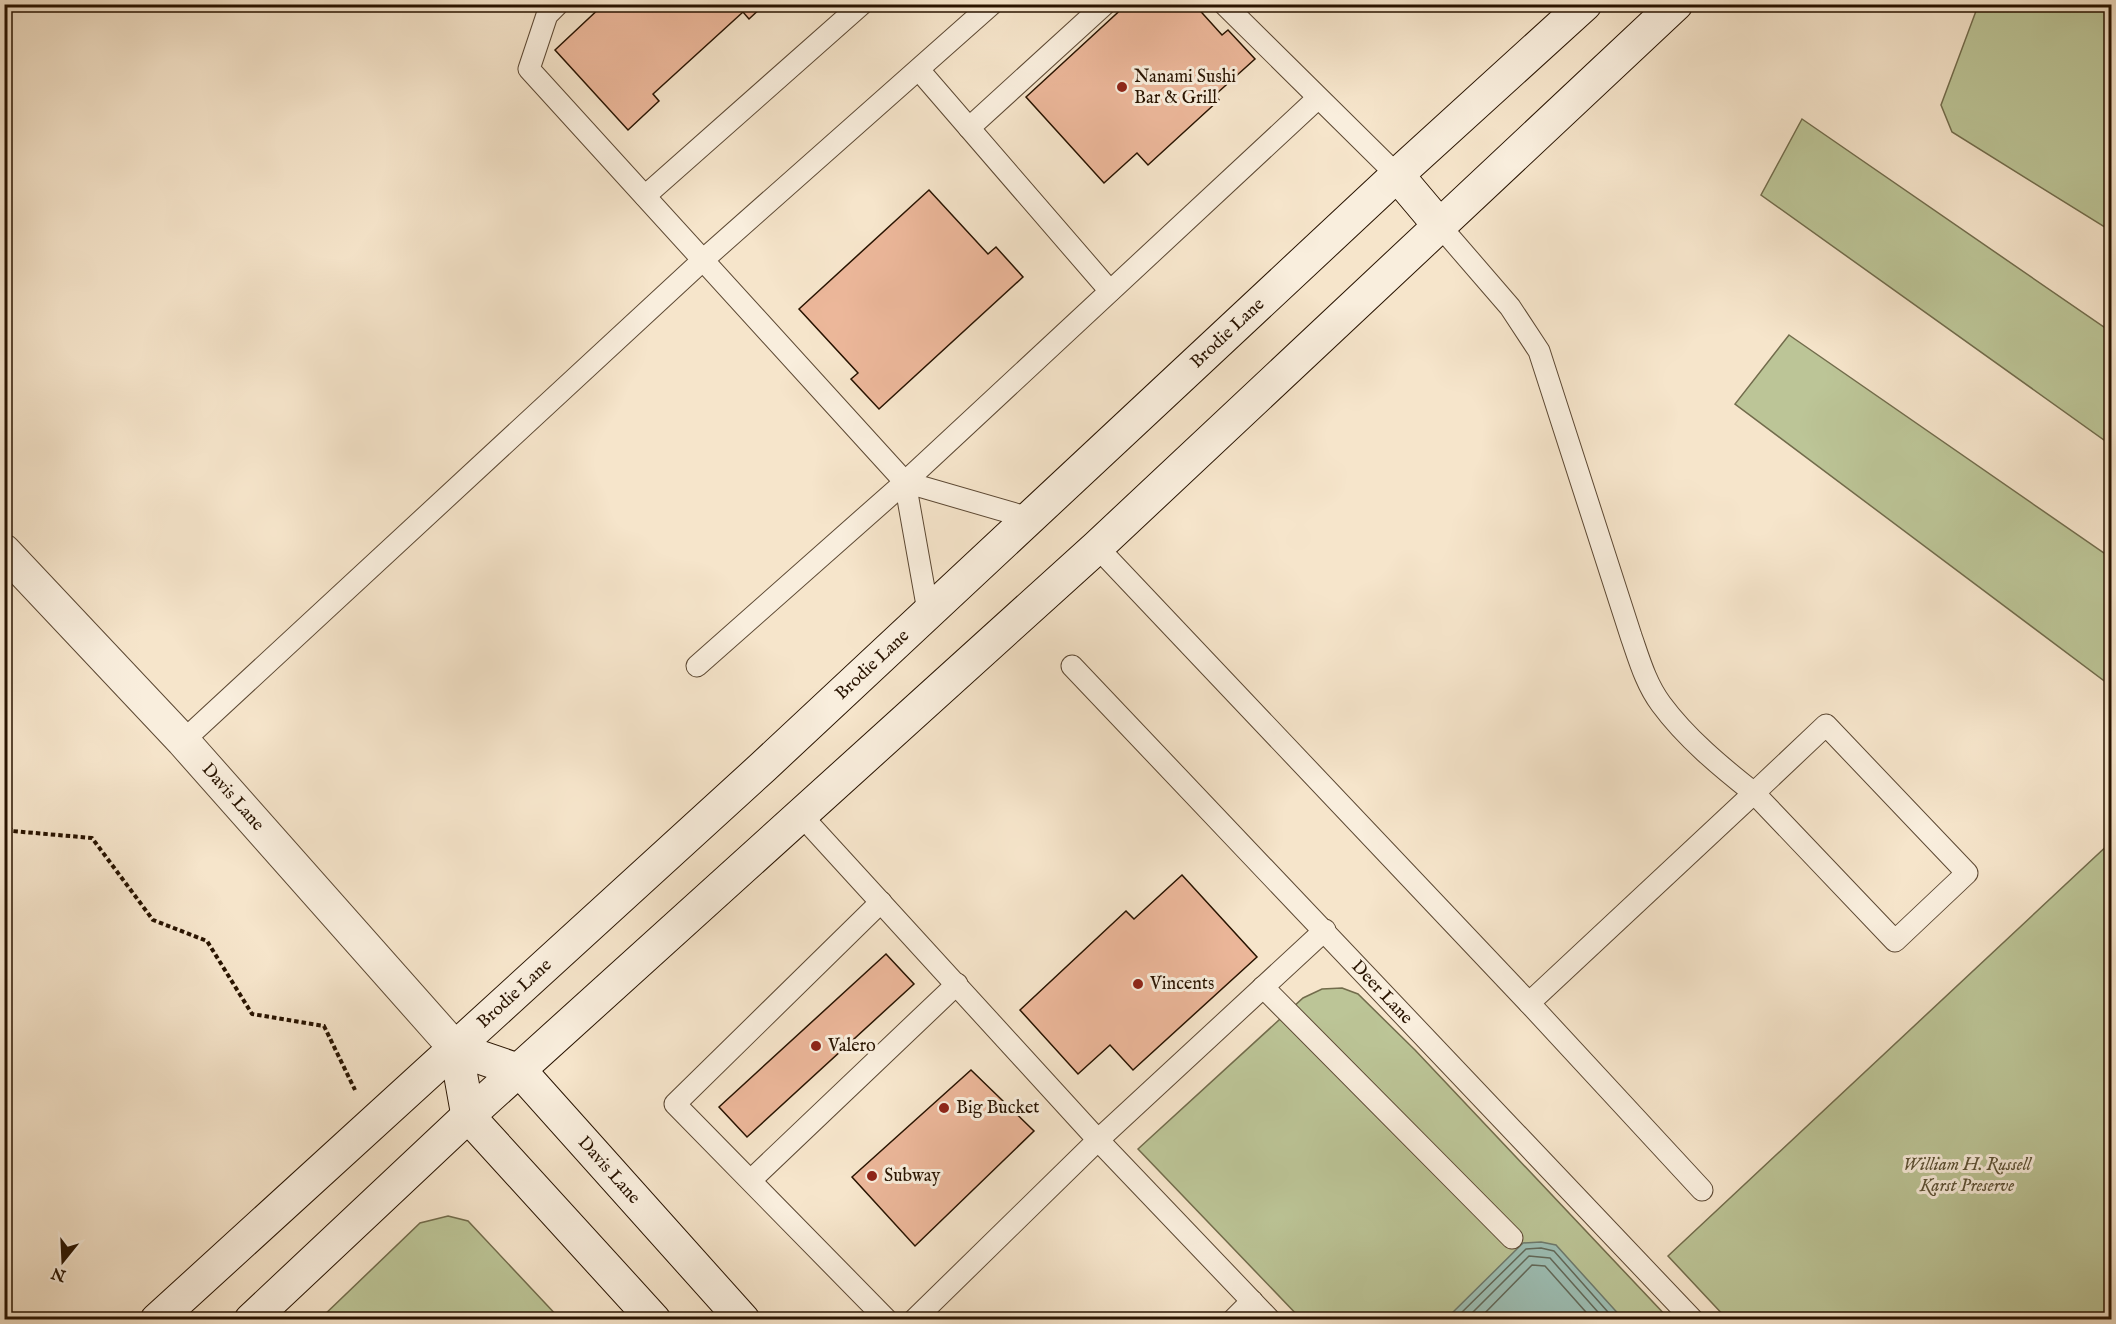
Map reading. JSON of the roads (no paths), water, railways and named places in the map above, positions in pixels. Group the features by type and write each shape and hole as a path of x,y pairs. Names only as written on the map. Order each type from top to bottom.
{"main road":[{"name":"Brodie Lane","path":"157,1320 763,767 1397,175 1585,4"},
{"path":"251,1320 468,1116 1097,547 1676,4"},
{"path":"1397,175 1440,226"},
{"name":"Davis Lane","path":"4,551 183,741 456,1049 520,1071 743,1320"},
{"path":"456,1049 468,1116 654,1320"}],"lane":[{"path":"558,4 547,15 529,69 905,482 1029,518"},
{"path":"645,196 862,4"},
{"path":"183,741 703,260 992,4"},
{"path":"969,128 1105,4"},
{"path":"1224,4 1397,175"},
{"path":"919,69 1110,291"},
{"path":"697,666 905,482 1318,98"},
{"path":"1440,226 1510,307 1539,351 1645,675 1655,694 1689,736 1754,793 1895,941 1967,873 1826,725 1754,793 1529,1003"},
{"path":"905,482 928,611"},
{"path":"1097,547 1529,1003 1702,1190"},
{"name":"Deer Lane","path":"1072,666 1693,1320"},
{"path":"800,814 1098,1140 1270,1320"},
{"path":"881,902 675,1104 887,1320"},
{"path":"914,1320 1098,1140 1325,930"},
{"path":"750,1180 957,984"},
{"path":"1263,987 1512,1238"},
{"path":"1233,1320 1252,1301"}],"water":[{"path":"1541,1242 1556,1245 1623,1319 1446,1319 1523,1243"}],"place":[{"name":"Nanami Sushi Bar & Grill","path":"1122,87"},
{"name":"Vincents","path":"1138,984"},
{"name":"Valero","path":"816,1046"},
{"name":"Big Bucket","path":"944,1108"},
{"name":"Subway","path":"872,1176"}],"park label":[{"name":"William H. Russell Karst Preserve","path":"1967,1175"}]}
